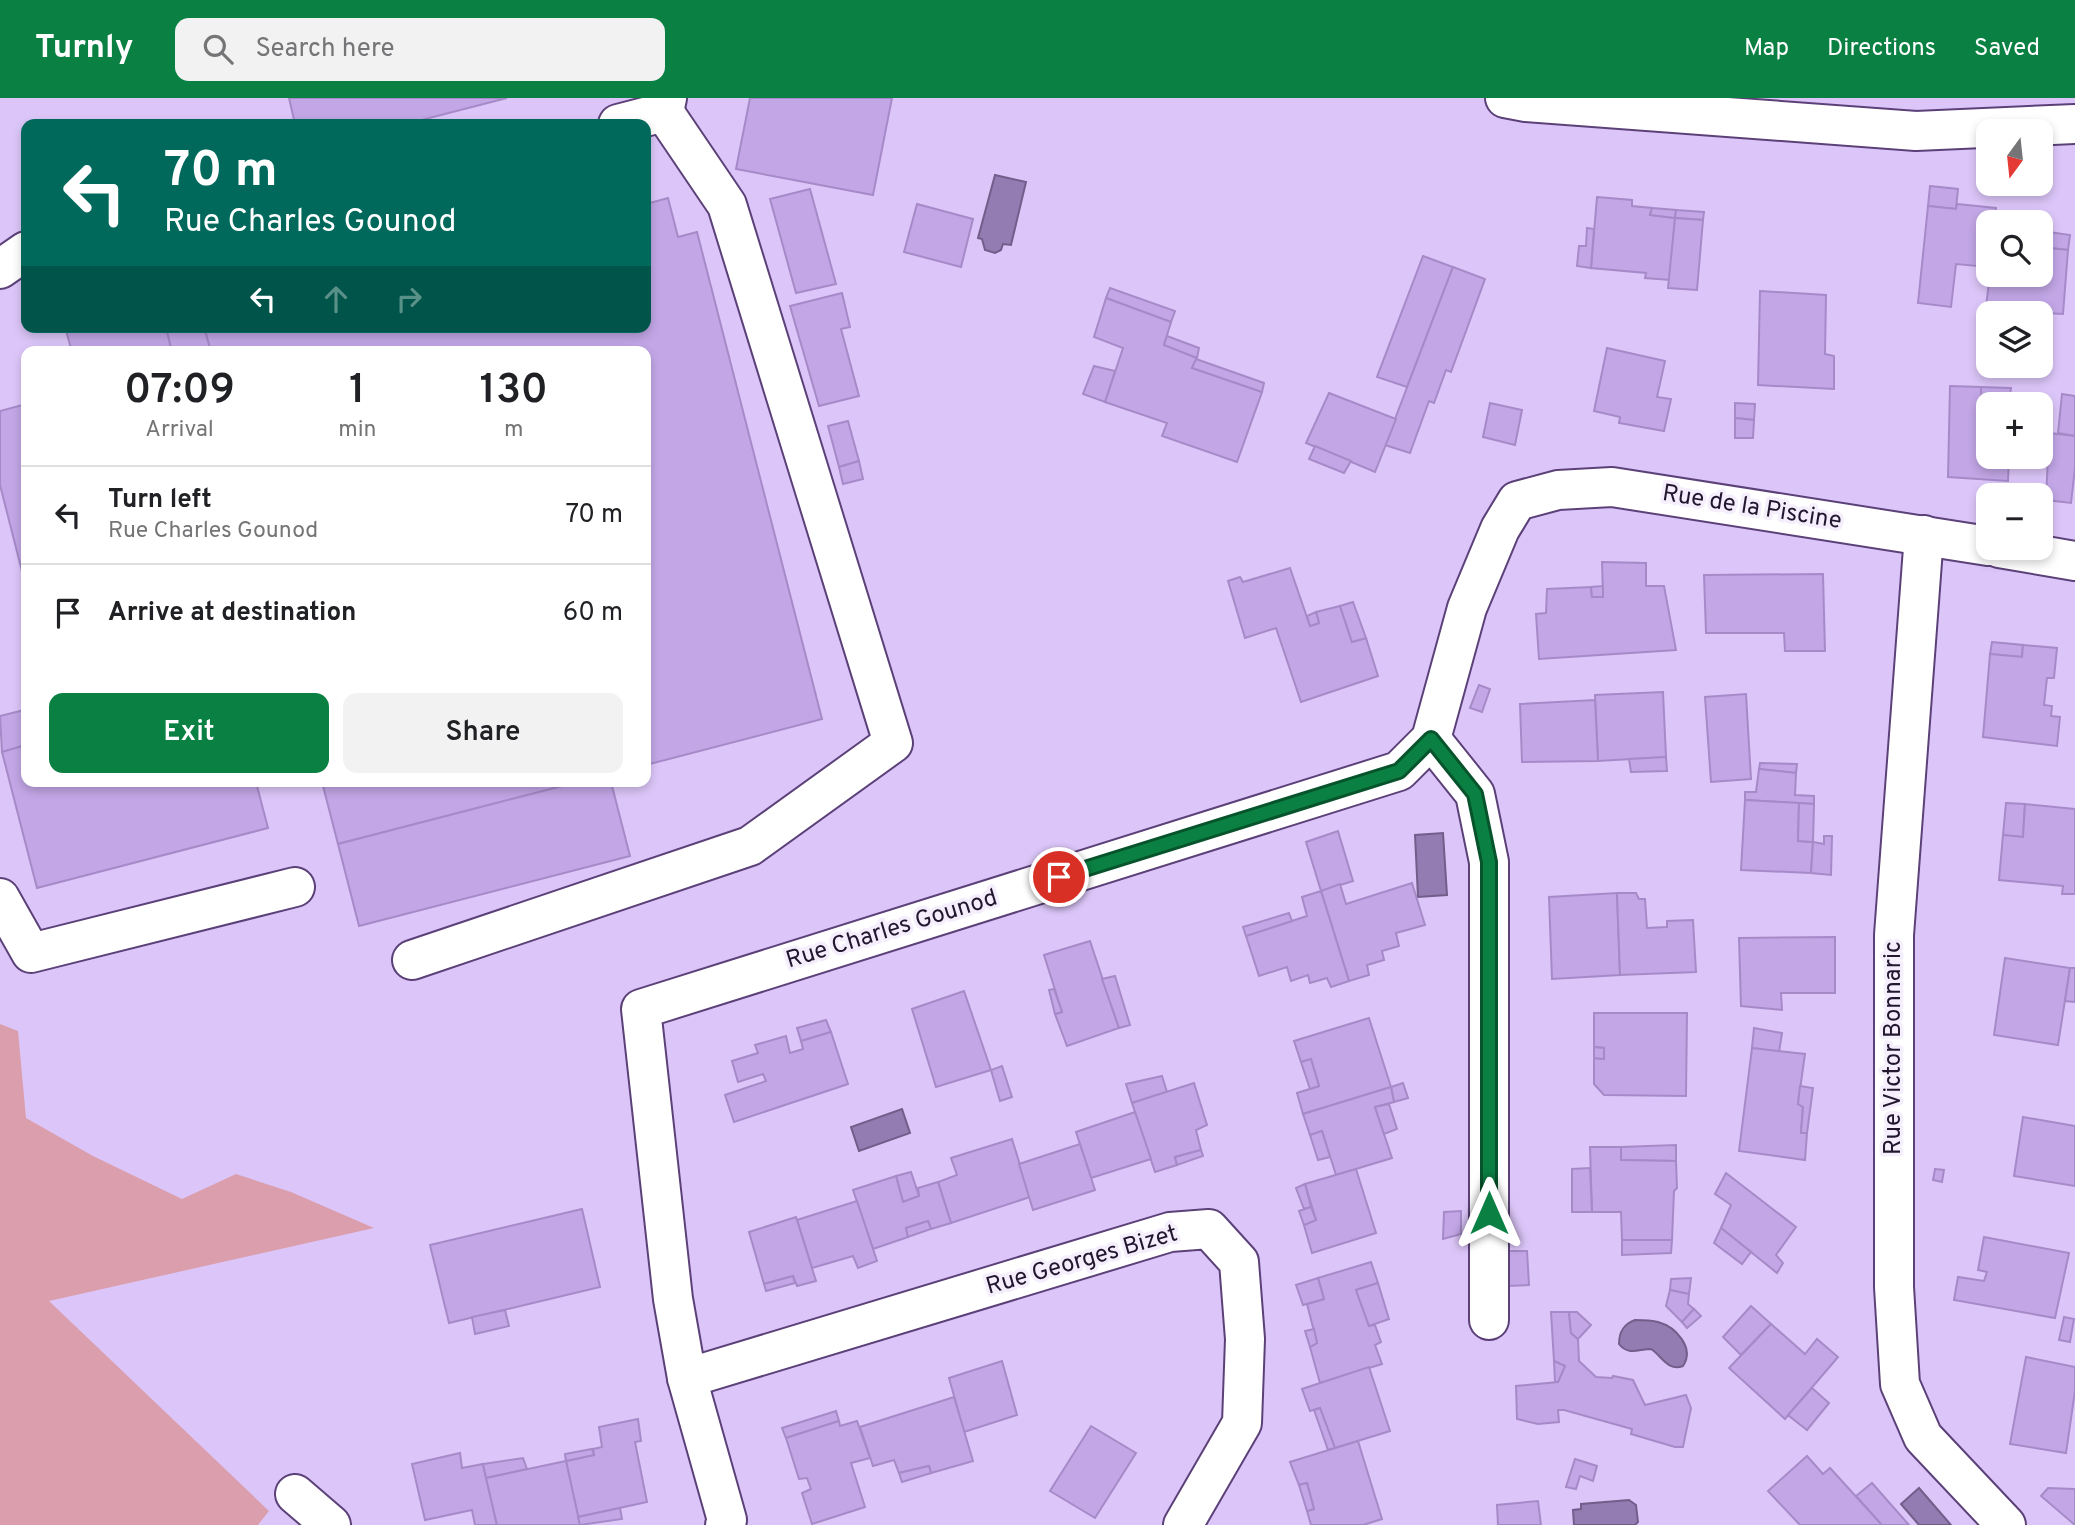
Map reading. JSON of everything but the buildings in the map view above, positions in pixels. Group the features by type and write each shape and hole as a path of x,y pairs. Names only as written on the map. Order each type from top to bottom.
{"street":[{"path":"1505,98 1526,102 1916,131 2075,124"},
{"path":"412,960 750,846 893,743 727,205 665,105 630,119"},
{"path":"0,269 21,254"},
{"name":"Rue de la Piscine","path":"1517,501 1558,490 1612,487 1976,544"},
{"name":"Rue Charles Gounod","path":"725,1525 726,1520 687,1378 673,1299 641,1009 1399,771 1431,739 1467,608 1500,529 1517,501"},
{"name":"Rue Victor Bonnaric","path":"1924,535 1894,936 1894,1287 1900,1384 1923,1437 2006,1525"},
{"path":"2053,557 2075,561"},
{"path":"1431,739 1475,794 1489,862 1489,1320"},
{"path":"0,898 31,953 295,887"},
{"name":"Rue Georges Bizet","path":"687,1378 1170,1232 1209,1229 1239,1262 1245,1339 1242,1423 1183,1525"},
{"path":"295,1494 331,1525"}],"shaded area":[{"path":"995,175 1026,182 1011,245 1003,244 1001,250 995,253 985,250 982,239 978,238"},
{"path":"1443,833 1447,895 1418,897 1415,835"},
{"path":"0,1024 18,1031 26,1118 93,1156 182,1199 236,1174 291,1192 374,1228 49,1301 269,1511 258,1525 0,1525"},
{"path":"902,1109 910,1133 859,1151 851,1127"},
{"path":"1635,1320 1658,1322 1677,1333 1687,1352 1683,1366 1669,1365 1651,1349 1630,1351 1622,1348 1619,1344 1621,1332"},
{"path":"1919,1488 1951,1525 1919,1525 1901,1504"},
{"path":"1629,1500 1636,1505 1638,1522 1635,1525 1574,1525 1573,1510 1581,1509 1581,1504"}],"route":[{"path":"1059,877 1399,771 1431,739 1475,794 1489,862 1489,1213"}]}
